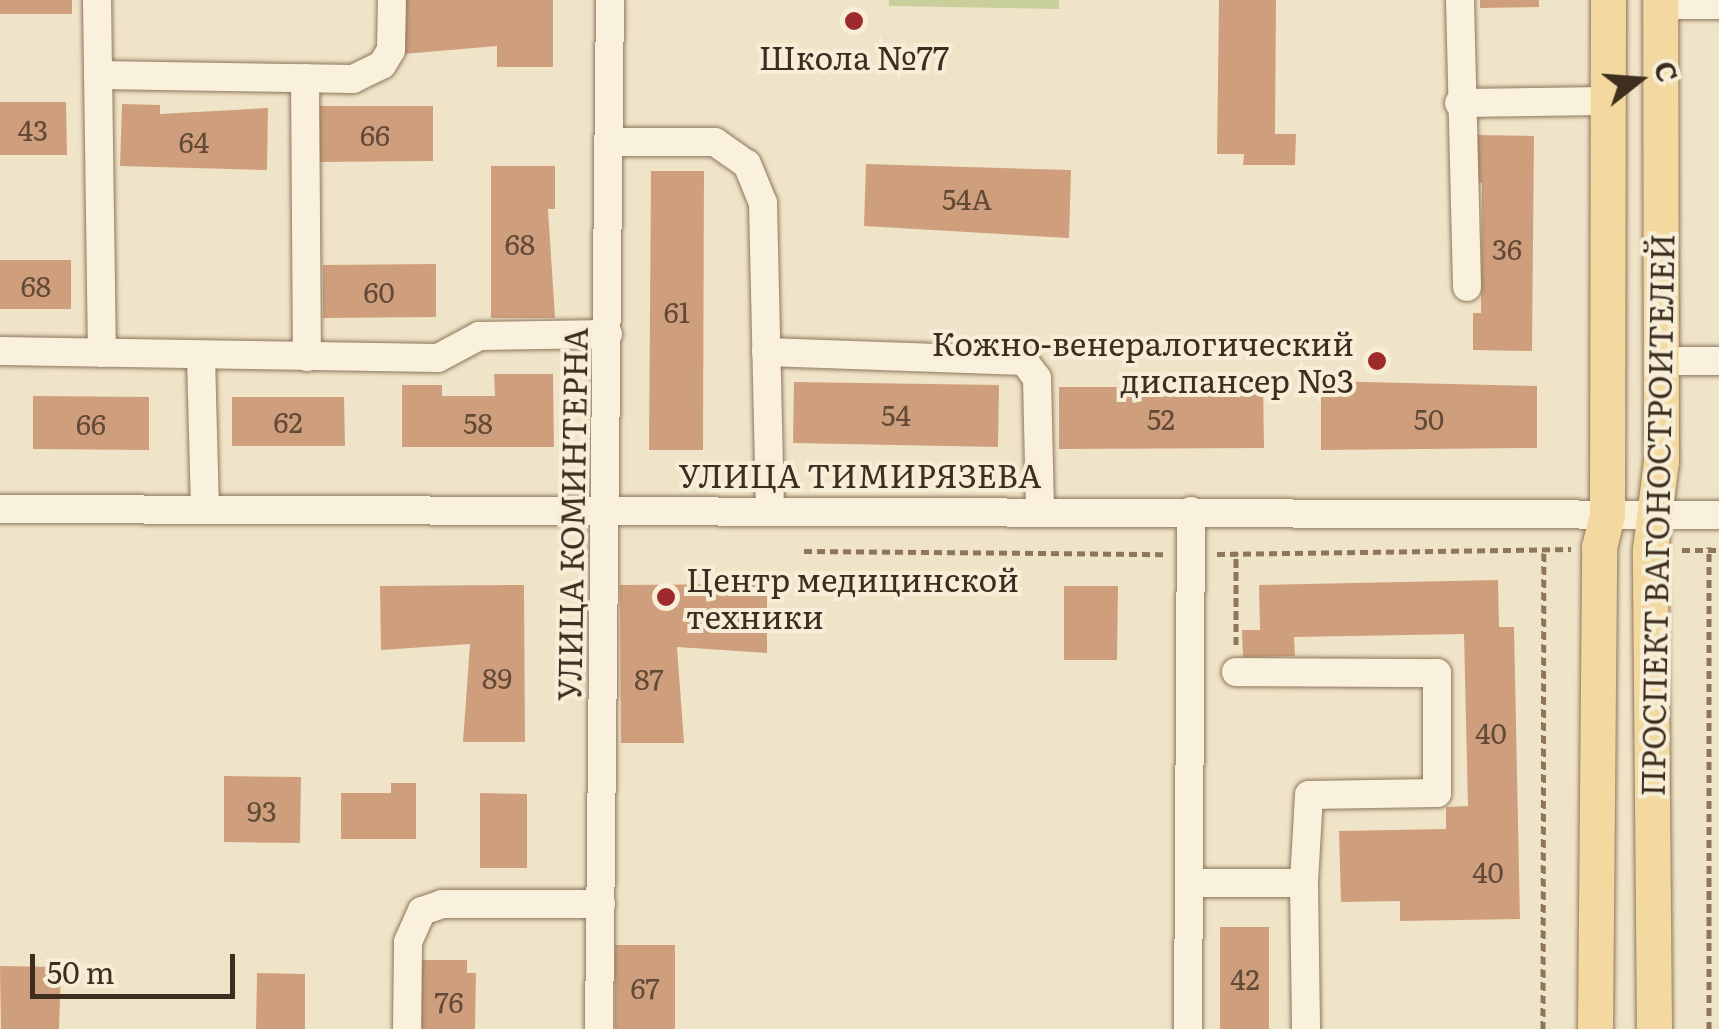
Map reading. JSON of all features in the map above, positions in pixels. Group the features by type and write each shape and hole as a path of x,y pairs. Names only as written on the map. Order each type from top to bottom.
{"main road":[{"name":"ПРОСПЕКТ ВАГОНОСТРОИТЕЛЕЙ","path":"1595,1029 1608,0"},
{"name":"ПРОСПЕКТ ВАГОНОСТРОИТЕЛЕЙ","path":"1654,1029 1650,550 1660,513 1660,2"}],"street":[{"path":"97,0 102,353"},
{"path":"98,76 353,79 382,65 391,50 392,0"},
{"name":"УЛИЦА КОМИНТЕРНА","path":"599,1029 612,142 610,0"},
{"path":"1460,0 1459,103 1467,287"},
{"path":"1660,2 1719,4"},
{"path":"305,78 308,357"},
{"path":"1459,103 1608,101"},
{"path":"612,142 715,142 746,164 762,202 770,508"},
{"path":"0,351 438,358 479,336 608,334"},
{"path":"766,352 1024,361 1037,378 1040,510"},
{"path":"201,357 205,510"},
{"path":"1659,360 1719,361"},
{"name":"УЛИЦА ТИМИРЯЗЕВА","path":"0,508 1191,511 1603,530 1660,513 1714,516"},
{"path":"1188,1029 1191,511"},
{"path":"1236,672 1437,672 1437,793 1309,794 1304,883 1306,1029"},
{"path":"1188,883 1304,883"},
{"path":"407,1029 408,942 422,911 442,904 601,904"}],"path":[{"path":"1708,1029 1710,550 1714,516"},
{"path":"804,552 1190,554 1544,550 1603,530"},
{"path":"1543,1029 1544,550"},
{"path":"1650,550 1719,550"},
{"path":"1236,553 1236,672"}],"green space":[{"path":"889,0 1059,0 1059,9 889,6"}],"building":[{"path":"0,0 72,0 72,14 0,14"},
{"path":"402,0 553,0 553,67 497,67 497,46 403,54"},
{"path":"1219,0 1276,0 1275,134 1296,134 1295,165 1243,165 1244,154 1217,154"},
{"path":"1480,0 1539,0 1539,7 1480,8"},
{"path":"0,102 66,102 67,155 0,155"},
{"path":"122,104 160,105 160,114 268,108 267,170 120,166"},
{"path":"317,106 433,106 433,161 317,162"},
{"path":"1475,135 1534,136 1532,351 1473,350 1473,313 1481,313 1482,183 1475,183"},
{"path":"866,164 1071,170 1069,238 864,226"},
{"path":"491,166 555,166 555,209 548,209 555,318 491,318"},
{"path":"651,171 704,171 703,450 649,450"},
{"path":"0,260 71,260 71,309 0,309"},
{"path":"436,264 436,317 323,318 323,265"},
{"path":"494,374 553,374 554,447 402,447 402,385 442,385 442,396 495,396"},
{"path":"1191,380 1263,380 1264,448 1059,449 1059,387 1191,387"},
{"path":"1321,381 1537,386 1537,448 1321,450"},
{"path":"794,382 999,385 998,447 793,443"},
{"path":"33,396 149,397 149,450 33,449"},
{"path":"232,397 344,397 345,446 232,446"},
{"path":"1498,580 1499,627 1514,627 1520,919 1400,921 1400,901 1341,902 1339,831 1446,829 1446,807 1468,806 1464,634 1294,637 1295,656 1243,657 1242,630 1260,630 1259,585"},
{"path":"767,584 767,653 677,647 684,743 621,743 620,585"},
{"path":"524,585 525,742 463,742 470,644 381,650 380,586"},
{"path":"1064,586 1118,586 1117,660 1064,660"},
{"path":"224,776 301,777 300,843 224,842"},
{"path":"391,783 416,783 416,839 341,839 341,793 391,793"},
{"path":"480,793 527,794 527,868 480,868"},
{"path":"1220,927 1269,927 1269,1029 1220,1029"},
{"path":"615,945 675,945 675,1029 615,1029"},
{"path":"422,960 467,960 467,973 476,973 475,1029 422,1029"},
{"path":"0,966 61,967 59,1029 1,1029"},
{"path":"257,973 305,974 305,1029 256,1029"}],"place":[{"name":"Школа №77","path":"854,21"},
{"name":"Кожно-венералогический диспансер №3","path":"1377,361"},
{"name":"Центр медицинской техники","path":"666,597"}]}
